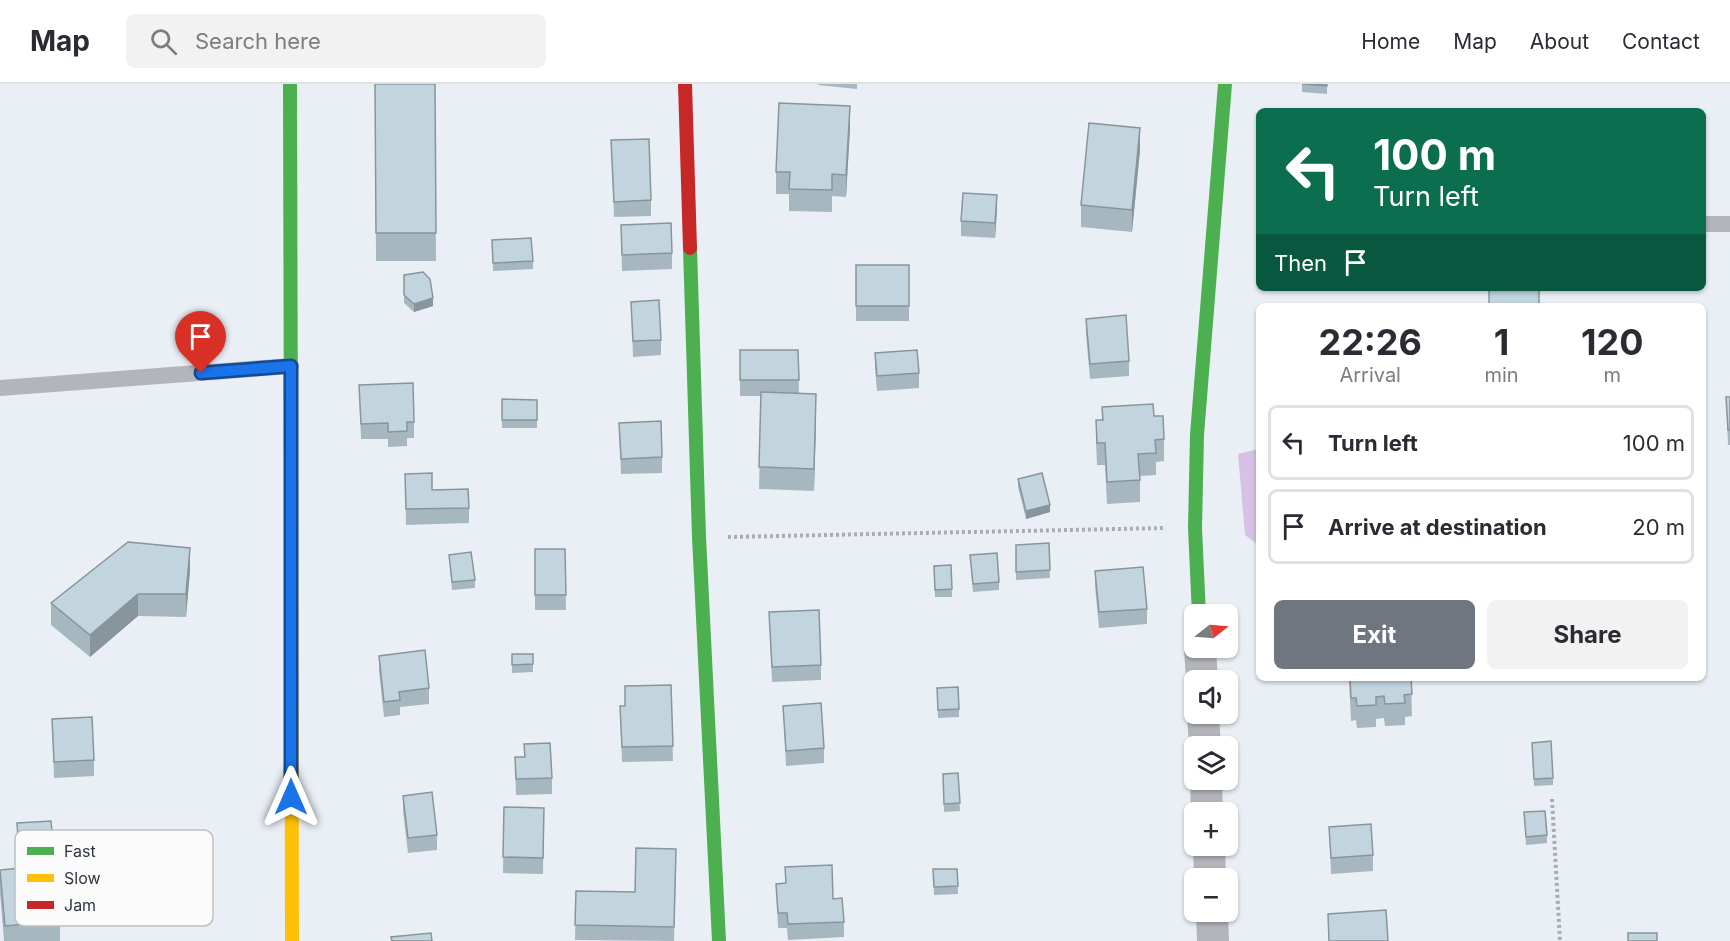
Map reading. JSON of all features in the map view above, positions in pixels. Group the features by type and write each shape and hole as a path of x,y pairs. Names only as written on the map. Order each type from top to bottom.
{"street":[{"path":"290,84 292,941"},
{"path":"685,84 699,537 719,941"},
{"path":"1198,604 1195,528 1197,435 1225,84"},
{"path":"1212,922 1213,941"}],"lane":[{"path":"1706,224 1730,224"},
{"path":"0,388 291,366"}],"path":[{"path":"699,537 1195,528"},
{"path":"1551,799 1560,941"}],"shaded area":[{"path":"1256,450 1256,543 1245,535 1238,454"}],"building":[{"path":"375,84 435,84 436,233 376,233"},
{"path":"1302,84 1327,84 1327,86"},
{"path":"779,103 850,106 846,175 832,174 832,190 789,189 790,172 776,172"},
{"path":"1089,123 1140,128 1132,210 1081,205"},
{"path":"649,139 651,200 614,202 611,140"},
{"path":"963,193 997,195 995,223 961,221"},
{"path":"671,223 672,253 622,255 621,225"},
{"path":"531,238 533,261 493,263 492,240"},
{"path":"856,265 909,265 909,306 856,306"},
{"path":"423,272 430,279 433,298 414,304 404,295 404,275"},
{"path":"1489,291 1539,291 1539,303 1489,303"},
{"path":"659,300 661,340 633,341 631,302"},
{"path":"1126,315 1129,361 1090,364 1086,319"},
{"path":"740,350 798,350 799,380 740,380"},
{"path":"917,350 919,373 877,376 875,353"},
{"path":"413,383 414,422 407,422 407,431 388,432 388,423 361,424 359,385"},
{"path":"761,392 816,394 814,469 759,467"},
{"path":"1726,397 1730,397 1730,430 1728,430"},
{"path":"502,399 537,400 537,420 502,420"},
{"path":"1153,404 1154,416 1163,416 1164,439 1155,440 1156,453 1138,454 1140,480 1107,482 1105,443 1097,443 1096,420 1103,420 1102,407"},
{"path":"661,421 662,457 621,459 619,423"},
{"path":"432,473 432,490 468,489 469,508 406,509 405,474"},
{"path":"1042,473 1050,505 1026,511 1018,479"},
{"path":"128,542 190,548 186,594 138,594 90,635 51,603"},
{"path":"1049,543 1050,570 1016,572 1016,545"},
{"path":"535,549 565,549 566,595 535,595"},
{"path":"471,552 475,580 452,582 449,555"},
{"path":"997,553 999,582 973,584 970,555"},
{"path":"951,565 952,589 935,590 934,566"},
{"path":"1143,567 1147,609 1099,612 1095,571"},
{"path":"819,610 821,665 772,667 769,612"},
{"path":"425,650 429,688 399,692 400,700 384,702 379,656"},
{"path":"512,654 533,654 533,664 512,665"},
{"path":"1350,681 1411,681 1412,694 1404,695 1405,703 1385,704 1384,696 1376,697 1376,705 1357,706 1356,698 1351,698"},
{"path":"671,685 673,746 622,747 620,706 625,706 625,686"},
{"path":"958,687 959,709 938,710 937,688"},
{"path":"821,703 824,748 786,751 783,706"},
{"path":"92,717 94,760 54,762 52,719"},
{"path":"1551,741 1553,778 1534,779 1532,743"},
{"path":"550,743 552,778 516,779 515,757 525,757 524,744"},
{"path":"958,773 960,803 944,804 943,774"},
{"path":"432,792 437,835 408,838 403,796"},
{"path":"504,807 544,808 543,858 503,857"},
{"path":"1545,811 1547,835 1526,837 1524,812"},
{"path":"51,821 52,830 17,830 17,823"},
{"path":"1371,824 1373,855 1331,858 1329,827"},
{"path":"636,848 676,849 674,927 575,925 576,891 635,892"},
{"path":"832,865 833,899 842,898 844,922 788,924 787,913 778,913 776,884 786,883 785,867"},
{"path":"15,868 15,925 5,926 0,870"},
{"path":"933,869 957,869 958,886 934,887"},
{"path":"1386,910 1388,941 1329,941 1328,914"},
{"path":"431,933 432,941 392,941 391,937"},
{"path":"1628,933 1657,933 1657,941 1628,941"}],"traffic: fast":[{"path":"290,84 291,473"},
{"path":"1198,604 1195,528 1197,435 1225,84"},
{"path":"690,248 699,537 719,941"}],"traffic: slow":[{"path":"291,473 292,941"}],"traffic: jam":[{"path":"685,84 690,248"}],"route":[{"path":"201,373 291,366 291,797"}]}
